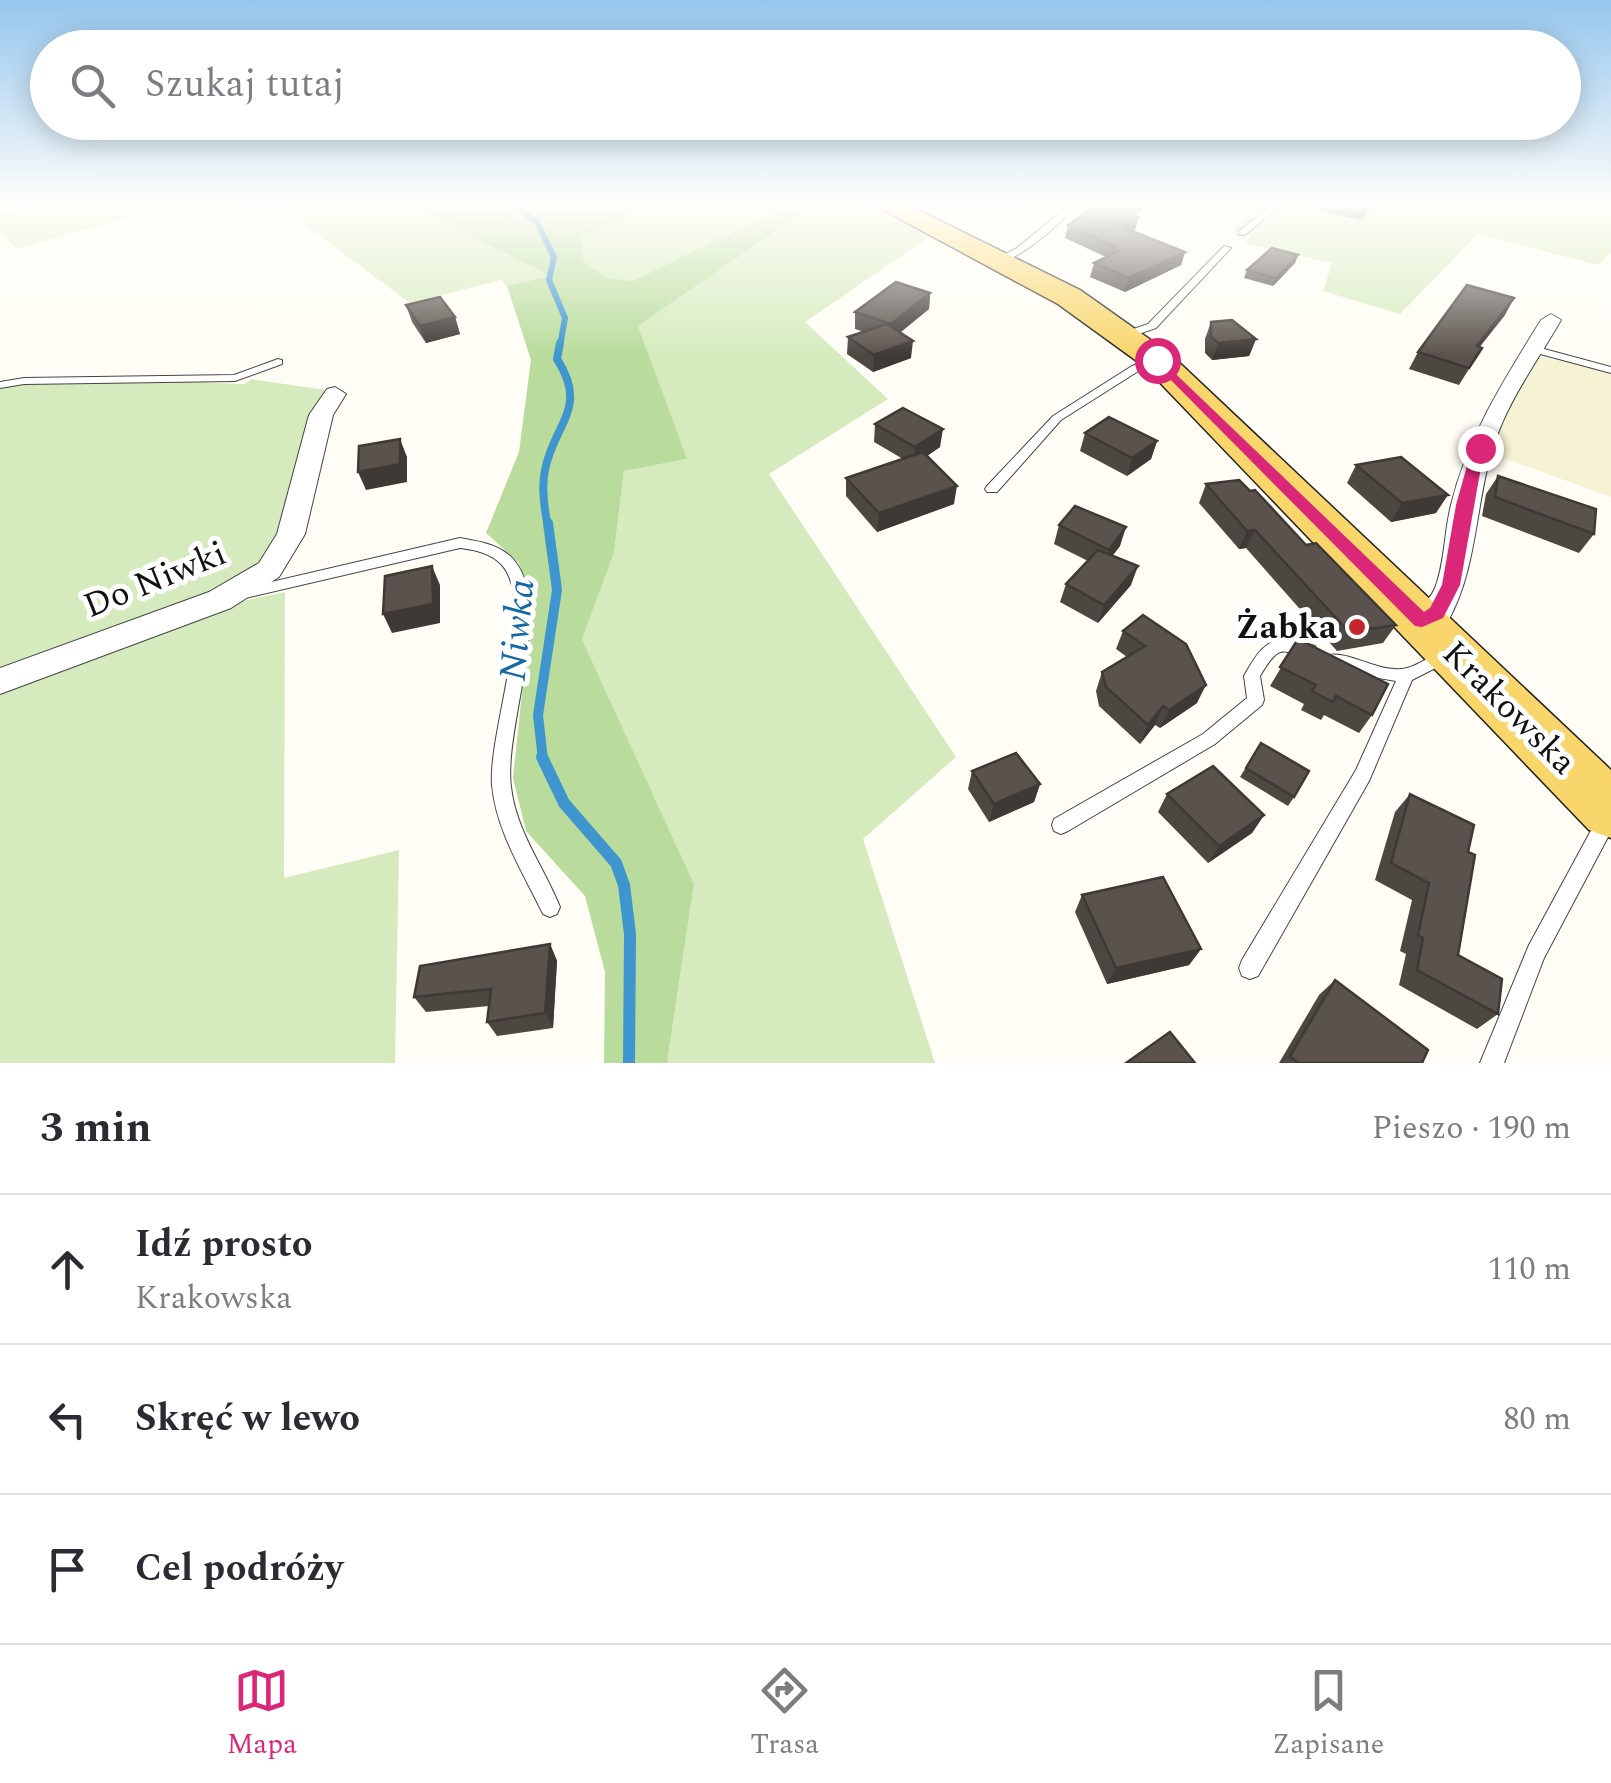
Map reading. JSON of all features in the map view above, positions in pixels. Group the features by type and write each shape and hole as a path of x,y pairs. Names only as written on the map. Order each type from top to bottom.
{"main road":[{"name":"Krakowska","path":"992,256 1069,297 1142,347 1611,810"}],"street":[{"path":"1422,621 1435,615 1444,604 1480,448 1551,320"},
{"name":"Do Niwki","path":"0,681 220,600 269,570 282,553 321,415 336,394"}],"lane":[{"path":"1001,260 1009,256"},
{"path":"992,489 1057,418 1136,368 1152,326 1220,256"},
{"path":"1532,349 1611,370"},
{"path":"0,386 24,381 235,378 278,362"},
{"path":"220,600 460,543 488,547 512,568 520,596 519,642 501,784 516,834 550,908"},
{"path":"1061,825 1209,739 1256,700 1258,693 1252,676 1270,646 1280,642 1360,668 1406,676 1453,652"},
{"path":"1250,968 1363,775 1406,676"},
{"path":"1492,1063 1536,952 1601,831 1611,826"}],"shaded area":[{"path":"1542,357 1611,372 1611,497 1487,452 1496,428 1535,360"}],"green space":[{"path":"346,256 512,256 552,276 507,286 501,280 410,303"},
{"path":"510,256 583,256 584,262 608,278 632,281 685,256 740,256 638,326 687,459 624,471 614,553 582,639 694,884 667,1063 604,1063 605,972 585,896 526,831 513,778 527,646 528,593 519,563 486,533 519,452 531,360 507,286 550,276"},
{"path":"583,256 685,256 632,281 608,278 584,262"},
{"path":"740,256 902,256 805,322 888,399 769,474 956,757 863,839 935,1063 667,1063 694,884 582,639 614,553 624,471 686,459 638,326"},
{"path":"1300,256 1457,256 1400,314 1323,291 1332,263"},
{"path":"1562,256 1607,256 1598,265"},
{"path":"251,379 331,391 287,517 256,575 0,677 0,389 22,384 135,380 245,384"},
{"path":"285,592 284,878 399,850 395,1063 0,1063 0,688 223,605"}],"building":[{"path":"1109,256 1177,256 1129,278 1094,263"},
{"path":"1263,256 1297,256 1276,278 1247,270"},
{"path":"896,282 930,293 891,324 855,312"},
{"path":"1467,285 1514,298 1477,346 1482,348 1469,368 1418,352"},
{"path":"440,297 455,317 420,326 406,305"},
{"path":"1232,320 1256,339 1218,343 1211,337 1211,322"},
{"path":"887,324 913,341 874,355 848,337"},
{"path":"903,408 943,429 915,447 875,424"},
{"path":"1109,417 1157,441 1132,458 1085,433"},
{"path":"400,439 400,464 358,472 359,446"},
{"path":"923,452 957,486 879,513 846,478"},
{"path":"1401,457 1448,495 1402,503 1356,465"},
{"path":"1498,476 1596,509 1594,534 1495,497"},
{"path":"1239,480 1250,491 1255,490 1306,545 1316,543 1396,625 1349,632 1255,530 1247,531 1206,484"},
{"path":"1075,506 1126,527 1109,550 1059,525"},
{"path":"1098,550 1138,566 1104,605 1066,584"},
{"path":"432,566 433,604 383,614 385,576"},
{"path":"1143,615 1186,644 1206,685 1169,710 1163,706 1148,725 1106,687 1102,672 1145,646 1123,631"},
{"path":"1298,639 1388,684 1372,715 1336,696 1333,702 1312,691 1316,685 1280,667"},
{"path":"1261,743 1309,771 1294,797 1246,768"},
{"path":"1016,753 1040,784 994,804 972,771"},
{"path":"1213,766 1264,815 1219,846 1167,794"},
{"path":"1410,794 1474,825 1468,852 1475,855 1458,955 1502,979 1498,1014 1417,970 1423,938 1418,935 1429,883 1391,863"},
{"path":"1163,877 1201,949 1116,968 1082,895"},
{"path":"550,944 545,1013 487,1022 491,989 414,997 420,966"},
{"path":"1335,980 1428,1050 1422,1063 1298,1063 1290,1056"},
{"path":"1170,1032 1195,1063 1126,1063"}],"waterway":[{"name":"Niwka","path":"553,256 549,280 565,318 560,346"},
{"name":"Niwka","path":"548,526 545,470 570,404 566,376 557,359 560,343"},
{"name":"Niwka","path":"543,759 538,715 557,590 548,523"},
{"name":"Niwka","path":"543,759 564,803 616,863 624,885 630,934 629,1063"}],"place":[{"name":"Żabka","path":"1357,627"}],"route":[{"path":"1157,360 1422,621 1437,613 1451,585 1464,505 1480,448"}]}
